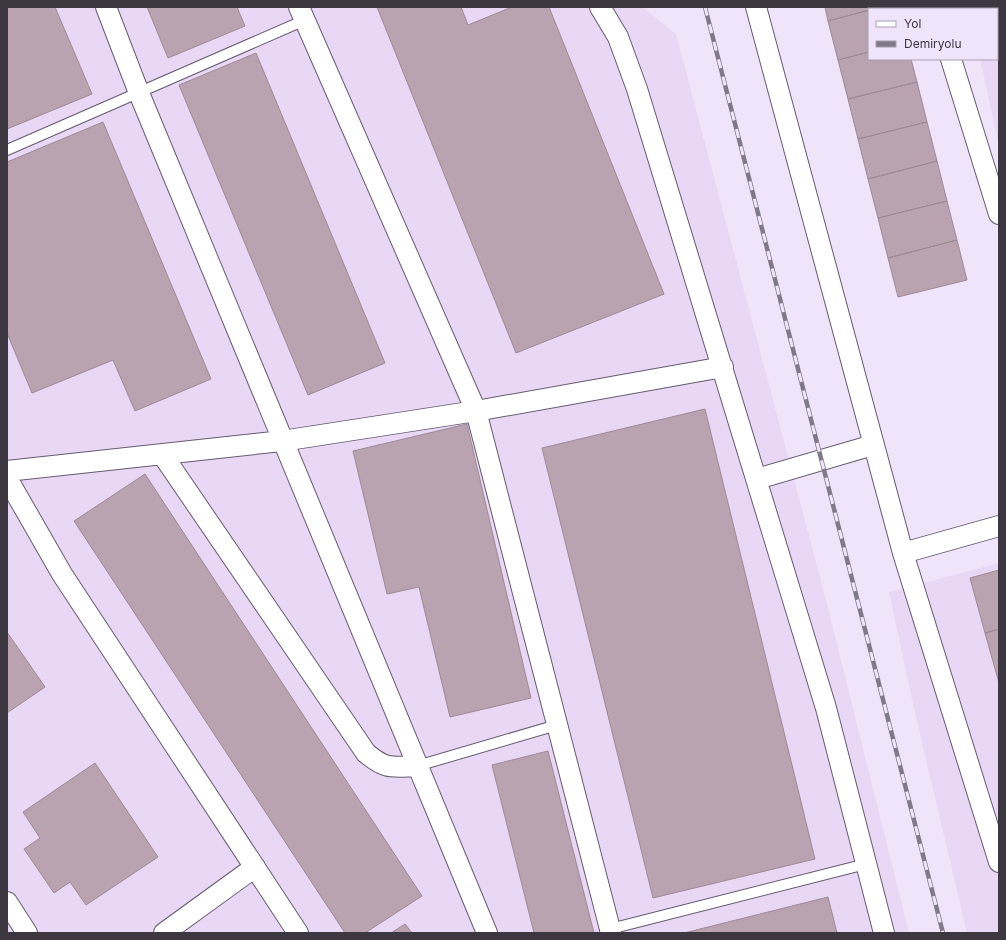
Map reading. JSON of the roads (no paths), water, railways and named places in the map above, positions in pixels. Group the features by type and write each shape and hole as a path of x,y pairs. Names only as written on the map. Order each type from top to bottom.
{"street":[{"path":"106,7 139,93 282,441 487,933"},
{"path":"600,7 618,37 629,62 757,479 826,708 884,933"},
{"path":"756,7 903,553 999,862"},
{"path":"302,13 476,411 610,931"},
{"path":"951,60 999,213"},
{"path":"7,472 282,441 476,411 722,367"},
{"path":"757,479 873,445"},
{"path":"162,454 366,753 380,764 391,767 417,766"},
{"path":"7,478 62,574 298,933"},
{"path":"903,553 999,526"},
{"path":"164,933 255,867"},
{"path":"7,902 27,933"}],"lane":[{"path":"7,150 139,93 302,13"},
{"path":"417,766 557,726"},
{"path":"610,931 866,864"}],"railway":[{"path":"705,7 943,933"}]}
